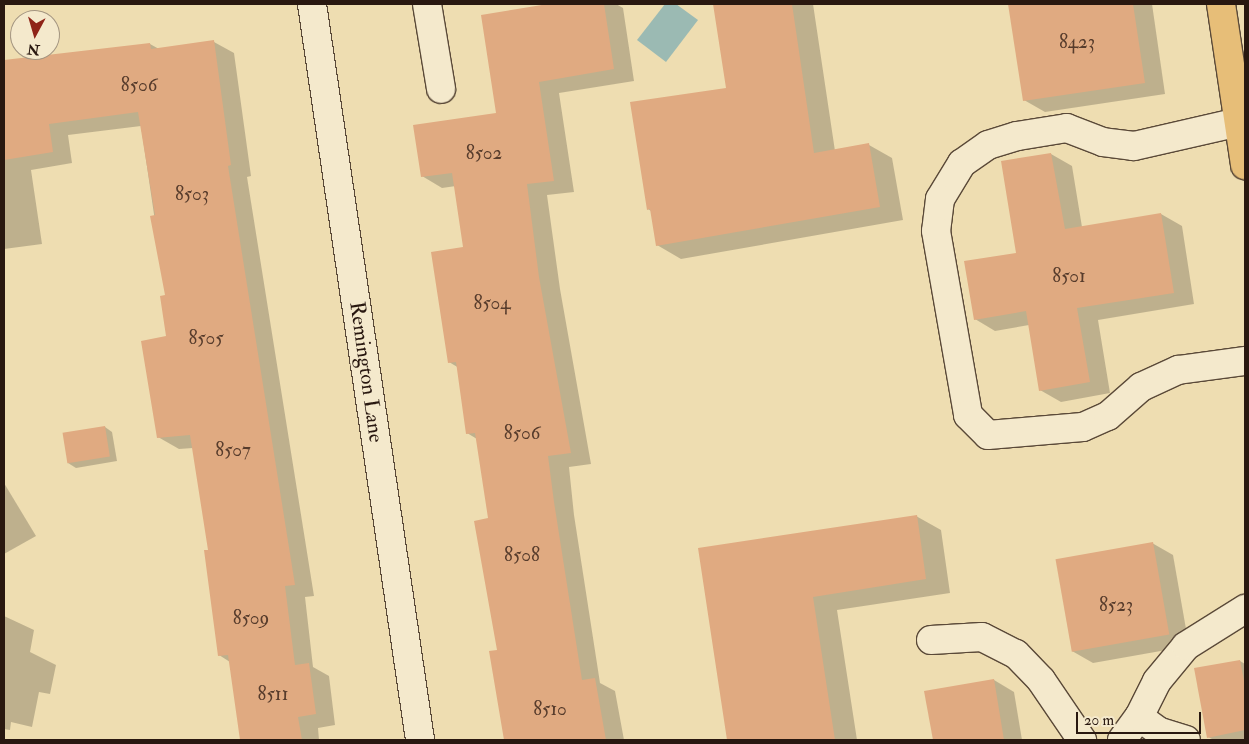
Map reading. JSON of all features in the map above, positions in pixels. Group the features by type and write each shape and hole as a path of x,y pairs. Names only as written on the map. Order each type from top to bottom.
{"main road":[{"path":"1221,4 1245,165"}],"street":[{"name":"Remington Lane","path":"312,4 420,740"},
{"path":"427,4 441,89"},
{"path":"1239,122 1134,146 1103,142 1067,128 1017,136 988,146 962,163 940,199 936,231 968,415 988,435 1083,427 1108,416 1141,387 1178,370 1245,361"},
{"path":"1122,740 1139,717 1157,681 1186,646 1245,609"},
{"path":"931,640 982,638 1016,654 1041,680 1082,740"},
{"path":"1139,717 1160,732 1186,740"}],"water":[{"path":"665,4 676,4 698,20 666,62 637,40"}],"building":[{"path":"548,4 604,4 614,69 539,82 554,181 527,184 539,277 571,453 548,456 554,502 582,680 595,678 606,740 504,740 489,651 497,650 474,521 488,518 475,433 466,434 456,362 448,363 431,252 463,247 452,173 421,177 413,125 496,113 481,15"},
{"path":"713,4 792,4 814,153 869,143 880,207 656,246 650,209 647,210 630,102 726,88"},
{"path":"1008,4 1133,4 1145,83 1023,101"},
{"path":"214,40 231,165 228,166 295,585 285,586 295,665 309,663 316,714 298,717 302,740 240,740 228,655 218,656 204,550 208,550 190,435 157,438 141,341 166,336 160,296 165,295 150,216 155,215 138,112 49,124 53,152 4,160 4,60 60,60 60,53 150,43 151,49"},
{"path":"1051,153 1065,229 1161,213 1174,293 1077,308 1090,382 1039,391 1026,311 974,320 964,261 1016,253 1001,161"},
{"path":"105,426 110,457 67,463 63,433"},
{"path":"917,515 926,579 813,597 835,740 727,740 698,548"},
{"path":"1153,542 1169,635 1072,652 1056,559"},
{"path":"1240,660 1245,686 1245,730 1207,738 1194,668"},
{"path":"994,679 1004,740 933,740 924,691"}]}
